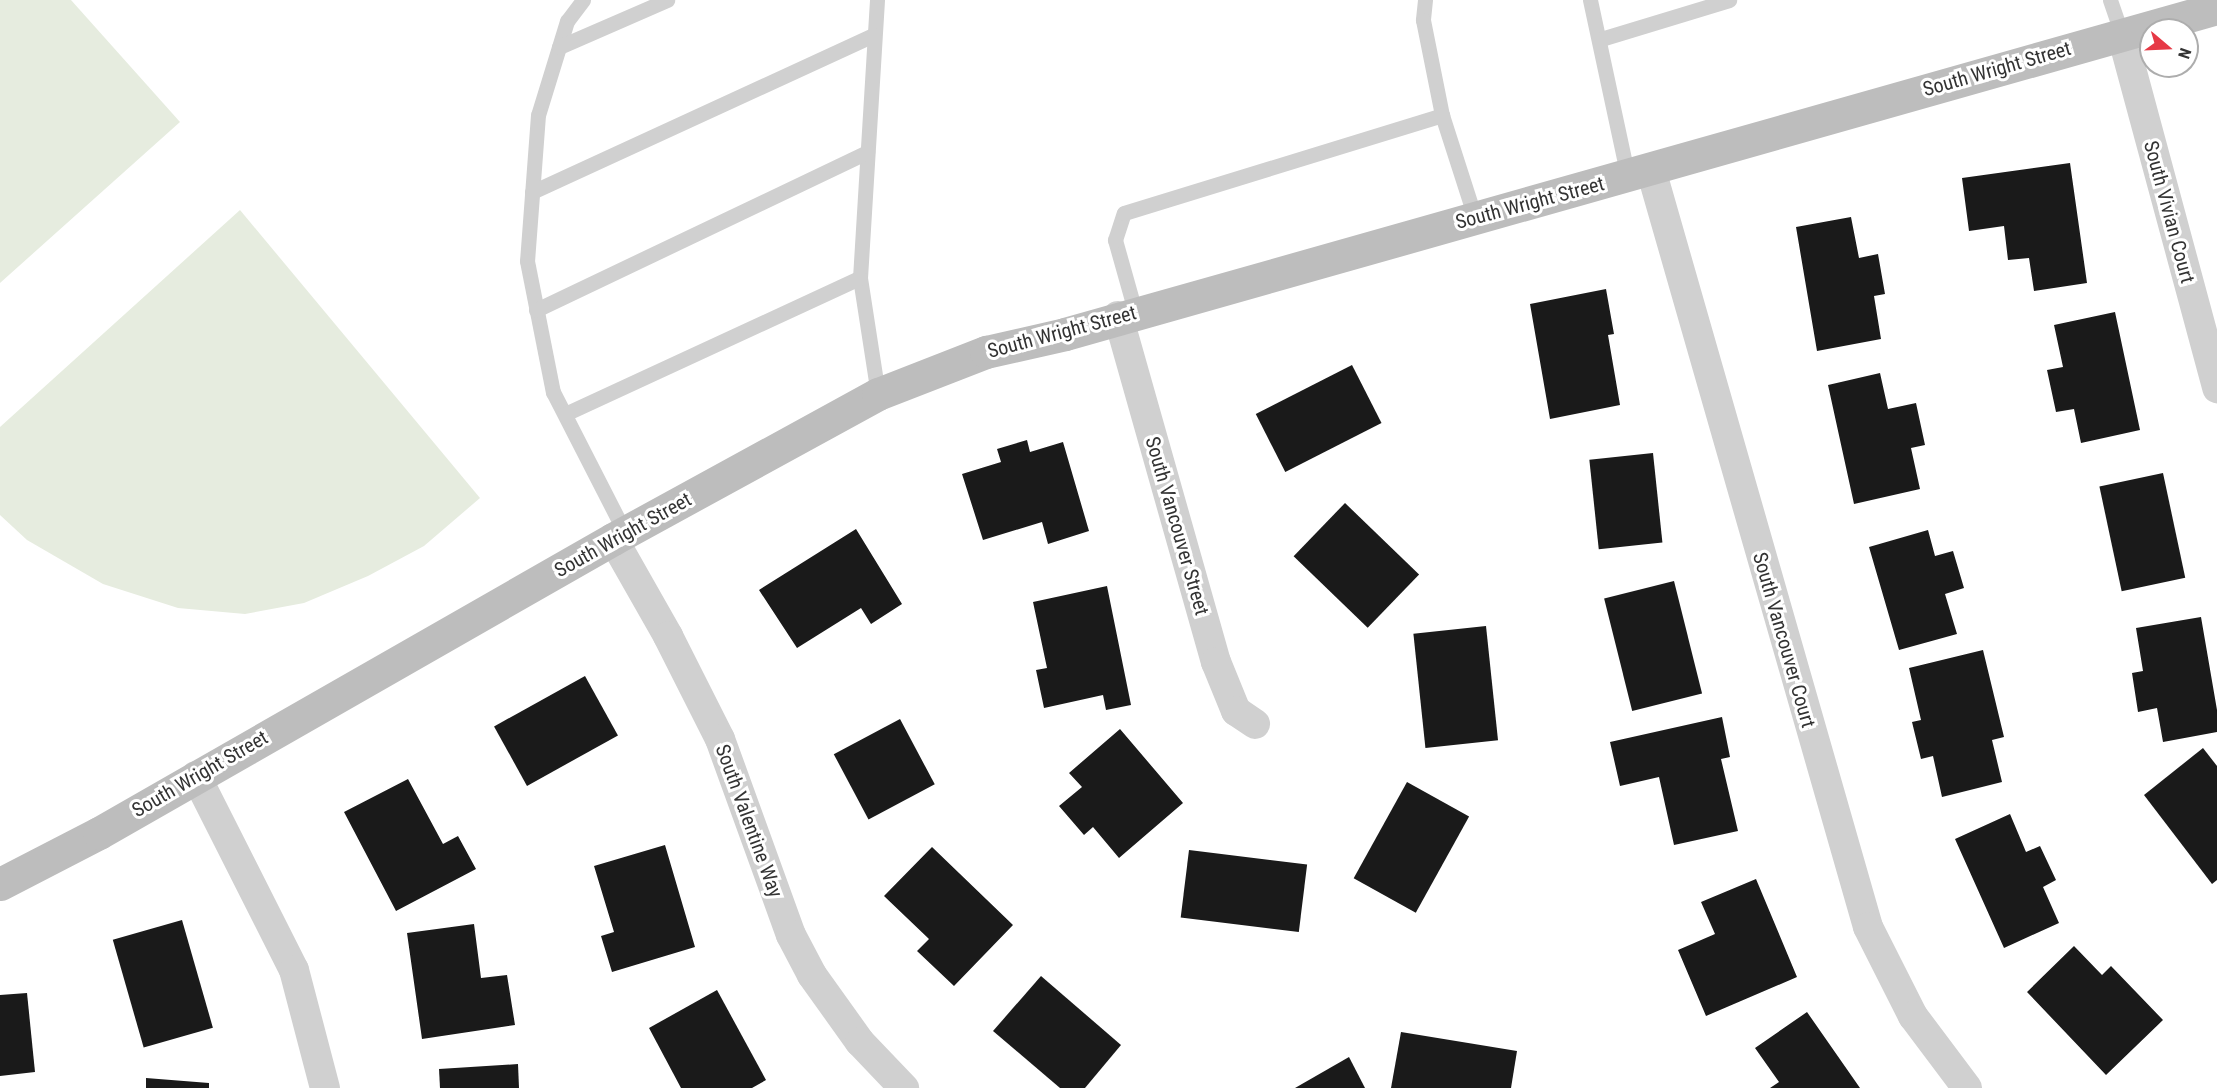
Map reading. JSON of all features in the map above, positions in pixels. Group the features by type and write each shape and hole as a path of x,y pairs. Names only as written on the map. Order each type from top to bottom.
{"street":[{"name":"South Wright Street","path":"0,884 99,833 619,536 795,443 878,394 986,352 1065,334 1126,314 1640,173 2217,8"},
{"name":"South Vivian Court","path":"2122,35 2217,388"},
{"name":"South Vancouver Court","path":"1640,173 1868,927 1913,1016 1967,1088"},
{"name":"South Vancouver Street","path":"1126,314 1216,662 1236,711 1255,724"},
{"name":"South Valentine Way","path":"619,536 720,739 791,935 812,975 860,1041 904,1088"},
{"path":"196,776 294,970 325,1088"}],"lane":[{"path":"583,0 567,21 538,115 526,261 553,392 619,536"},
{"path":"560,47 667,0"},
{"path":"877,0 860,278 878,394"},
{"path":"1425,0 1423,20 1442,115 1474,218"},
{"path":"1590,0 1640,173"},
{"path":"1600,39 1729,0"},
{"path":"2110,0 2122,35"},
{"path":"532,192 874,35"},
{"path":"1126,314 1115,240 1124,213 1442,115"},
{"path":"536,310 867,152"},
{"path":"565,414 860,278"}],"shaded area":[{"path":"0,0 71,0 180,122 0,283"},
{"path":"240,210 480,498 424,546 368,576 304,603 245,614 178,608 103,584 27,540 0,515 0,427"}],"building":[{"path":"2070,163 2087,283 2034,291 2029,258 2008,260 2004,226 1969,231 1962,178"},
{"path":"1851,217 1859,258 1878,254 1885,294 1874,296 1881,339 1817,351 1796,227"},
{"path":"1606,289 1614,334 1608,335 1620,405 1550,419 1530,304"},
{"path":"2115,312 2140,430 2081,443 2074,409 2056,412 2047,370 2063,367 2054,325"},
{"path":"1352,365 1382,423 1285,472 1256,414"},
{"path":"1880,373 1888,409 1916,403 1925,445 1911,448 1920,489 1854,504 1828,385"},
{"path":"1027,440 1030,452 1063,442 1089,531 1048,544 1042,522 983,540 962,474 1001,462 997,449"},
{"path":"1653,453 1662,543 1599,549 1589,460"},
{"path":"2163,473 2185,578 2122,591 2099,487"},
{"path":"1345,503 1419,575 1368,628 1294,556"},
{"path":"856,529 902,604 871,624 861,608 797,648 759,590"},
{"path":"1928,530 1935,556 1953,551 1964,588 1945,594 1957,634 1899,650 1869,547"},
{"path":"1674,581 1702,694 1632,711 1604,598"},
{"path":"1107,586 1131,705 1106,710 1103,695 1044,708 1036,670 1047,668 1033,602"},
{"path":"2201,617 2217,710 2217,732 2163,742 2157,708 2138,712 2132,673 2143,671 2136,628"},
{"path":"1486,626 1498,740 1425,748 1413,634"},
{"path":"1983,650 2004,737 1992,740 2002,782 1942,797 1933,756 1921,759 1912,722 1921,720 1909,668"},
{"path":"585,676 618,735 527,786 494,726"},
{"path":"1722,717 1730,757 1721,759 1738,831 1674,845 1659,777 1620,786 1610,742"},
{"path":"900,719 935,784 869,820 834,754"},
{"path":"1120,729 1183,803 1119,858 1093,827 1084,835 1059,806 1082,787 1069,773"},
{"path":"2203,748 2217,766 2217,880 2212,884 2144,795"},
{"path":"408,779 443,844 458,836 476,869 396,911 344,812"},
{"path":"1407,782 1469,816 1416,913 1354,878"},
{"path":"2010,814 2026,852 2040,846 2056,880 2043,887 2059,923 2004,948 1955,839"},
{"path":"665,845 695,947 612,972 601,936 614,932 594,866"},
{"path":"932,847 1013,925 954,986 917,951 929,939 884,896"},
{"path":"1189,850 1307,865 1299,932 1181,917"},
{"path":"1756,879 1797,977 1706,1016 1678,950 1715,934 1701,902"},
{"path":"182,920 213,1028 144,1048 113,940"},
{"path":"474,924 481,978 507,975 515,1025 422,1039 407,933"},
{"path":"2074,946 2102,975 2111,966 2163,1020 2106,1075 2027,992"},
{"path":"1041,976 1121,1045 1085,1088 1060,1088 993,1031"},
{"path":"717,990 766,1080 752,1088 681,1088 649,1028"},
{"path":"27,993 35,1072 0,1076 0,995"},
{"path":"1807,1012 1860,1088 1770,1088 1779,1082 1755,1048"},
{"path":"1401,1032 1517,1051 1511,1088 1391,1088"},
{"path":"1349,1057 1365,1088 1295,1088"},
{"path":"518,1064 519,1088 440,1088 439,1069"},
{"path":"146,1078 209,1083 209,1088 146,1088"}]}
